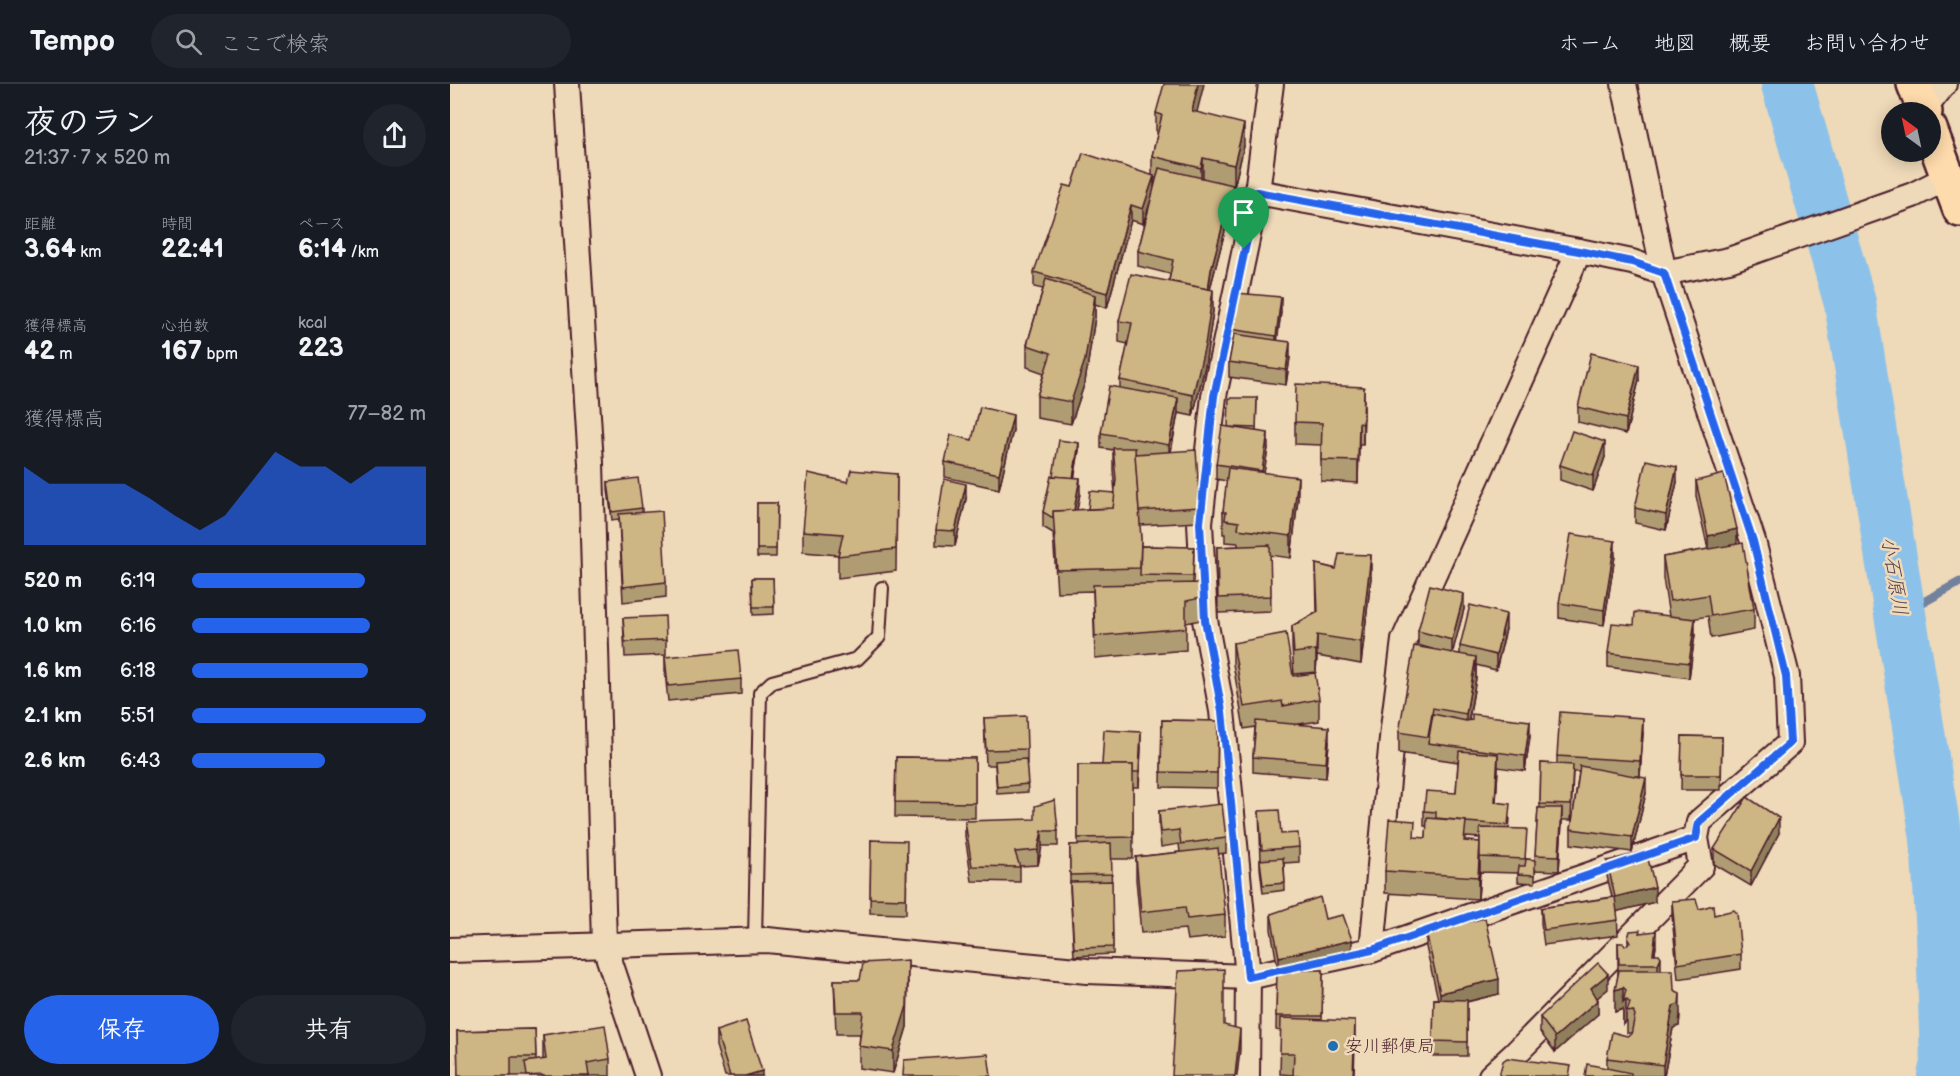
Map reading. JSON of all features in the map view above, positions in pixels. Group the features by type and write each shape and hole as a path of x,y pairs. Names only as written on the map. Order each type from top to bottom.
{"highway":[{"path":"1941,161 1960,210"}],"street":[{"path":"567,84 591,463 604,944 648,1076"},
{"path":"1247,1076 1248,977 1222,711 1205,620 1200,523 1214,396 1257,192 1271,84"},
{"path":"1491,1076 1701,866 1696,838 1699,822 1790,743 1786,676 1753,541 1664,273 1624,84"},
{"path":"1929,102 1944,84"},
{"path":"1257,192 1579,251 1632,262 1664,273 1729,260 1912,195 1947,178"},
{"path":"1372,950 1393,728 1404,640 1579,251"},
{"path":"450,950 755,940 1087,971 1248,977 1372,950 1696,838"}],"lane":[{"path":"755,940 760,693 772,682 856,659 879,637 882,588"}],"building":[{"path":"1164,84 1198,84 1192,111 1244,124 1234,165 1203,158 1201,168 1152,156 1162,115 1156,113"},
{"path":"1083,153 1154,176 1143,209 1131,205 1107,293 1034,272 1064,185 1072,187"},
{"path":"1159,168 1233,185 1208,289 1169,281 1173,260 1138,251"},
{"path":"1131,274 1213,290 1205,345 1193,395 1120,380 1132,323 1119,321"},
{"path":"1046,279 1095,295 1085,360 1071,402 1037,396 1051,353 1027,345"},
{"path":"1236,293 1281,297 1276,336 1230,329"},
{"path":"1234,334 1290,342 1286,370 1229,362"},
{"path":"1591,353 1639,365 1626,419 1578,407"},
{"path":"1296,384 1364,387 1363,424 1359,423 1358,461 1321,460 1322,423 1295,422"},
{"path":"1109,386 1178,398 1169,445 1101,433"},
{"path":"1229,398 1257,398 1256,428 1228,427"},
{"path":"980,407 1013,415 999,474 945,462 951,435 972,440"},
{"path":"1222,426 1268,433 1262,471 1216,464"},
{"path":"1572,431 1605,442 1593,476 1560,465"},
{"path":"1059,440 1079,443 1073,478 1053,476"},
{"path":"1113,448 1135,448 1141,539 1140,568 1057,570 1053,511 1113,508 1116,479"},
{"path":"1196,450 1200,507 1139,511 1135,454"},
{"path":"1646,460 1677,467 1666,515 1635,508"},
{"path":"1228,468 1298,477 1291,536 1238,529 1239,522 1225,520 1226,512 1223,512"},
{"path":"851,470 897,474 896,549 838,556 843,534 803,531 808,473 848,482"},
{"path":"1724,474 1737,529 1708,536 1696,481"},
{"path":"1051,476 1080,478 1074,510 1053,511 1053,518 1043,512"},
{"path":"638,478 642,508 612,512 608,482"},
{"path":"944,479 966,484 955,531 936,530"},
{"path":"1090,491 1115,493 1113,508 1088,509"},
{"path":"757,503 777,503 776,549 757,549"},
{"path":"662,511 666,582 623,587 619,514"},
{"path":"1571,534 1615,541 1604,610 1559,603"},
{"path":"1743,543 1754,609 1711,616 1708,595 1670,601 1663,557"},
{"path":"1270,545 1271,596 1218,598 1217,547"},
{"path":"1141,546 1194,547 1193,576 1140,575"},
{"path":"1339,554 1371,555 1361,642 1317,635 1316,650 1294,653 1292,626 1318,612 1316,564 1336,569"},
{"path":"752,578 773,578 774,607 753,607"},
{"path":"1199,583 1201,598 1186,601 1186,628 1095,636 1093,585"},
{"path":"1430,585 1464,594 1452,640 1418,631"},
{"path":"1470,605 1506,614 1496,655 1460,646"},
{"path":"1635,612 1695,619 1689,663 1608,653 1612,623 1634,625"},
{"path":"665,616 666,640 625,642 623,618"},
{"path":"1286,633 1293,676 1315,673 1319,699 1283,706 1282,701 1244,707 1233,643"},
{"path":"1414,646 1476,657 1466,714 1433,708 1428,737 1399,732"},
{"path":"738,650 741,679 668,686 665,657"},
{"path":"1560,712 1643,718 1640,761 1557,756"},
{"path":"1433,714 1466,721 1472,720 1472,714 1530,721 1525,756 1428,743"},
{"path":"1026,716 1027,749 986,750 984,718"},
{"path":"1162,720 1218,721 1217,773 1161,772"},
{"path":"1256,721 1329,727 1326,763 1253,757"},
{"path":"1104,730 1141,732 1139,772 1133,772 1133,765 1102,765"},
{"path":"1682,736 1722,737 1721,775 1681,775"},
{"path":"1459,751 1498,754 1495,802 1510,804 1508,825 1436,818 1436,812 1424,811 1426,791 1456,793"},
{"path":"896,757 975,758 975,803 895,802"},
{"path":"1026,759 1028,784 997,787 995,761"},
{"path":"1541,763 1573,765 1571,805 1540,804"},
{"path":"1078,765 1133,765 1133,837 1078,838"},
{"path":"1580,766 1646,778 1632,837 1571,829"},
{"path":"1747,797 1779,818 1751,871 1714,849"},
{"path":"1055,800 1058,831 1042,831 1038,850 1015,852 1020,867 972,866 965,821 1035,819 1035,806"},
{"path":"1222,804 1226,838 1181,844 1179,830 1161,832 1159,811"},
{"path":"1538,808 1562,808 1559,856 1535,855"},
{"path":"1279,810 1281,834 1298,833 1299,847 1262,850 1259,811"},
{"path":"1427,818 1466,821 1464,841 1480,842 1478,877 1385,871 1389,819 1415,821 1414,837 1426,838"},
{"path":"1480,828 1527,829 1525,859 1480,857"},
{"path":"871,840 907,841 906,899 870,898"},
{"path":"1111,843 1112,874 1070,875 1070,845"},
{"path":"1218,848 1225,915 1187,919 1185,907 1141,912 1136,857"},
{"path":"1646,851 1655,887 1615,897 1607,861"},
{"path":"1283,858 1285,883 1263,885 1260,860"},
{"path":"1526,859 1535,860 1535,875 1518,874 1519,866 1525,866"},
{"path":"1112,881 1113,947 1074,948 1070,882"},
{"path":"1320,897 1325,919 1343,915 1352,940 1279,957 1271,914"},
{"path":"1615,897 1618,920 1544,930 1541,908"},
{"path":"1696,899 1699,909 1713,905 1714,915 1734,910 1737,913 1741,954 1678,964 1672,901"},
{"path":"1485,918 1499,979 1440,993 1426,932"},
{"path":"1640,930 1639,933 1656,931 1653,954 1659,954 1661,957 1658,964 1619,964 1618,943 1623,943 1625,946 1630,942 1628,938 1630,931"},
{"path":"908,960 907,1006 893,1051 859,1046 863,1012 836,1012 834,980 860,980 863,963"},
{"path":"1598,963 1608,974 1591,988 1598,1000 1555,1037 1540,1017"},
{"path":"1224,969 1224,1025 1240,1029 1235,1076 1172,1076 1178,971"},
{"path":"1277,970 1323,970 1322,1016 1276,1016"},
{"path":"1619,970 1673,970 1674,990 1680,993 1679,1004 1673,1006 1663,1065 1607,1058 1612,1032 1631,1035 1635,1015 1633,1011 1627,1012 1630,1003 1626,999 1623,1002 1626,990 1623,987 1615,990"},
{"path":"1434,999 1467,1000 1467,1042 1433,1041"},
{"path":"1281,1018 1355,1021 1353,1076 1293,1076 1294,1053 1280,1053"},
{"path":"746,1021 762,1071 745,1076 730,1076 716,1031"},
{"path":"605,1025 610,1059 587,1063 589,1076 527,1076 525,1062 546,1059 543,1035"},
{"path":"535,1029 536,1057 511,1057 511,1076 458,1076 457,1031"},
{"path":"988,1054 991,1076 903,1076 904,1060"},
{"path":"1507,1058 1571,1066 1569,1076 1499,1076 1503,1061"},
{"path":"1587,1064 1631,1073 1631,1076 1585,1076"}],"waterway":[{"name":"小石原川","path":"1787,84 1850,303 1936,838 1946,1064 1943,1076"},
{"path":"1900,615 1960,582"}],"place":[{"name":"安川郵便局","path":"1333,1046"}],"route":[{"path":"1257,192 1579,251 1632,262 1664,273 1753,541 1786,676 1790,743 1699,822 1696,838 1372,950 1248,977 1222,711 1205,620 1200,523 1214,396 1244,249 1257,192"}]}
